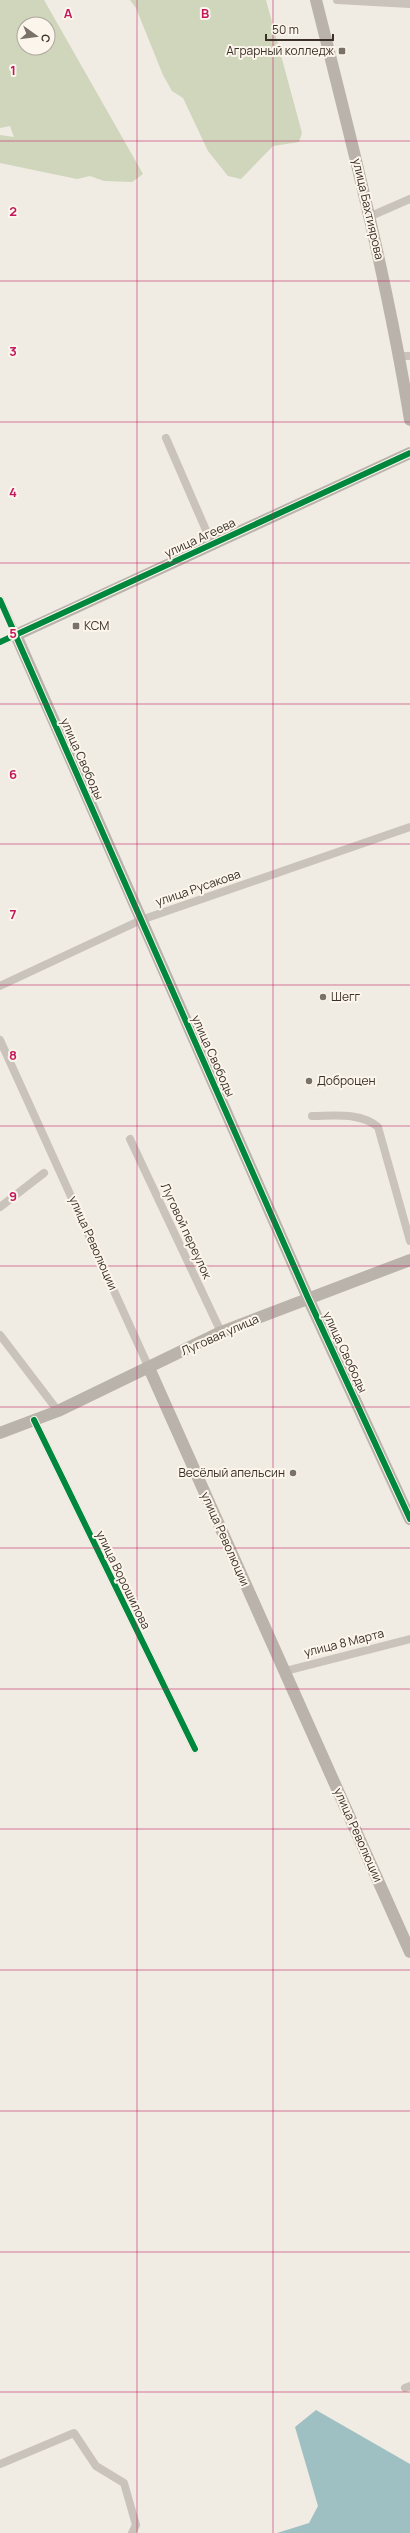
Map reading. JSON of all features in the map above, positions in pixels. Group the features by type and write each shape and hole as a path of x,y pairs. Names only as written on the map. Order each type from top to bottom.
{"main road":[{"name":"улица Бахтиярова","path":"316,0 405,356 410,420"},
{"name":"улица Агеева","path":"16,635 410,453"},
{"name":"улица Свободы","path":"16,635 308,1298 410,1518"},
{"name":"Луговая улица","path":"34,1420 58,1411 221,1332 410,1260"},
{"name":"улица Революции","path":"149,1368 410,1952"},
{"path":"0,1433 34,1420"}],"street":[{"path":"337,0 410,4"},
{"path":"371,216 410,199"},
{"path":"166,438 212,544"},
{"name":"улица Свободы","path":"0,600 16,635"},
{"name":"улица Агеева","path":"0,642 16,635"},
{"name":"улица Русакова","path":"0,986 141,920 410,827"},
{"name":"улица Революции","path":"0,1040 149,1368"},
{"path":"312,1116 360,1117 369,1120 378,1127 410,1241"},
{"name":"Луговой переулок","path":"130,1139 221,1332"},
{"path":"0,1207 44,1173"},
{"path":"0,1335 58,1411"},
{"name":"улица Ворошилова","path":"34,1420 195,1749"},
{"name":"улица 8 Марта","path":"285,1671 410,1639"},
{"path":"0,2464 74,2433 96,2466 124,2483 136,2525 132,2533"}],"green space":[{"path":"0,0 44,0 53,16 16,16 16,56 56,56 56,21 143,174 132,182 104,181 90,176 77,179 0,163 0,135 14,137 10,126 0,128"},
{"path":"130,0 266,0 302,133 299,142 273,146 241,179 228,176 208,151 183,98 172,91 163,75 136,8"}],"water":[{"path":"316,2410 410,2464 410,2533 277,2533 309,2523 318,2506 295,2427"}],"cycle path":[{"path":"0,642 410,453"},
{"path":"0,600 308,1298 410,1519"},
{"path":"34,1420 195,1749"}],"place":[{"name":"Аграрный колледж","path":"342,51"},
{"name":"КСМ","path":"76,626"},
{"name":"Шегг","path":"323,997"},
{"name":"Доброцен","path":"309,1081"},
{"name":"Весёлый апельсин","path":"293,1473"}]}
